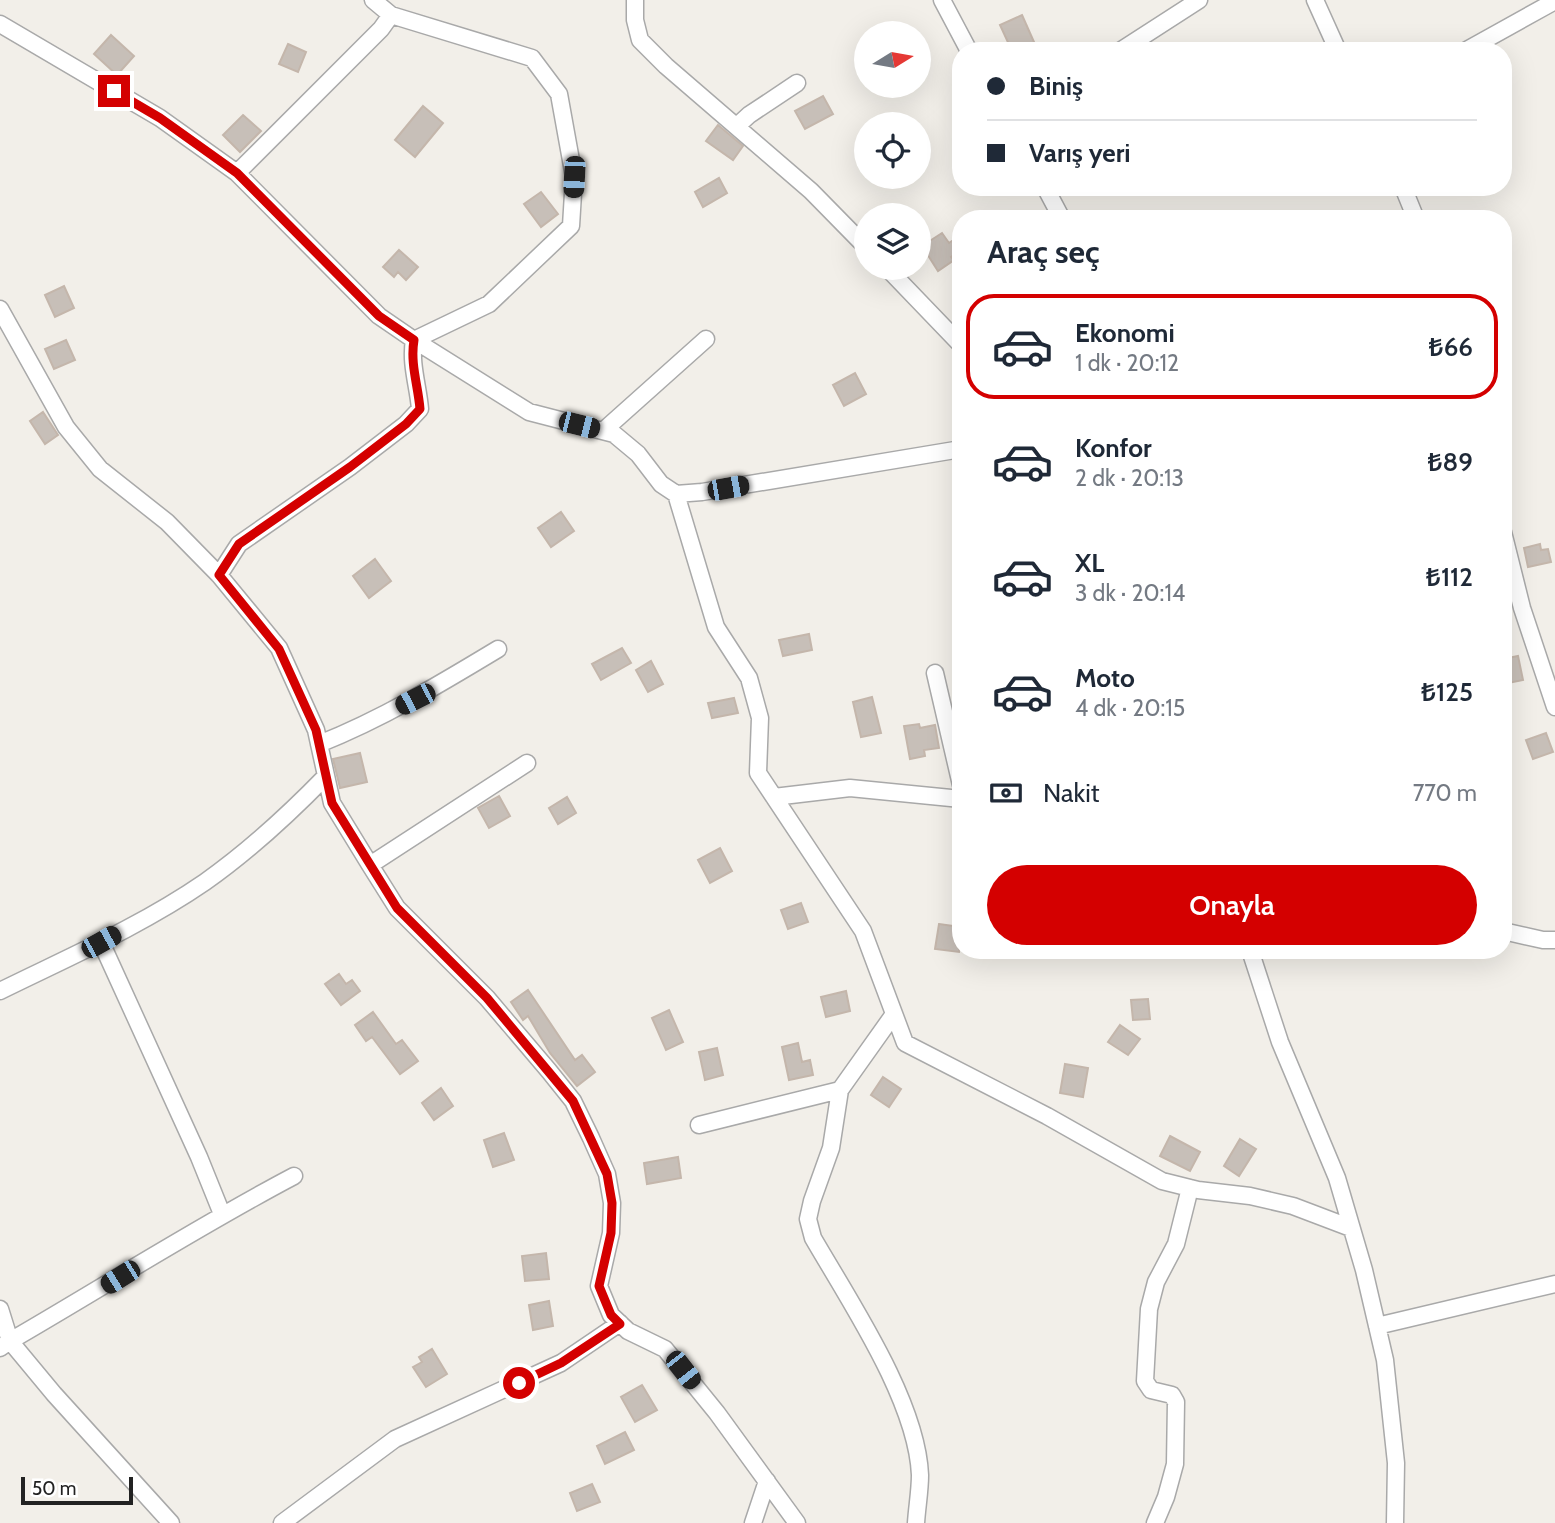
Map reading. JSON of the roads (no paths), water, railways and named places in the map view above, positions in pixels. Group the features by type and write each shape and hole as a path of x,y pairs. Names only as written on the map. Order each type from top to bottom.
{"street":[{"path":"373,0 391,15 531,58 559,94 574,177 571,226 489,304 414,340"},
{"path":"635,0 635,20 640,40 666,66 811,191 854,235"},
{"path":"942,0 964,42"},
{"path":"1133,42 1199,0"},
{"path":"1315,0 1334,42"},
{"path":"1481,42 1555,1"},
{"path":"237,173 381,30 391,15"},
{"path":"0,24 160,118 237,173 379,316 529,412 614,434 638,454 661,484 676,494 952,450"},
{"path":"737,126 797,83"},
{"path":"899,280 952,336"},
{"path":"0,309 65,427 100,469 167,522 219,575 279,649 316,730 332,803 397,908 487,998 573,1101 607,1174 612,1203 611,1233 599,1286 611,1315 628,1331 666,1349 797,1523"},
{"path":"603,431 706,339"},
{"path":"219,575 239,544 350,467 406,424 420,409 411,359 414,340"},
{"path":"676,494 716,627 749,678 760,718 758,772 863,931 905,1043 1047,1116 1162,1181 1293,1206 1351,1228"},
{"path":"1512,568 1522,608 1555,706"},
{"path":"319,744 350,732 415,699 498,649"},
{"path":"935,673 952,746"},
{"path":"370,865 527,762"},
{"path":"0,991 101,942 205,882 289,814 326,776"},
{"path":"774,797 850,788 952,798"},
{"path":"1512,934 1555,940"},
{"path":"101,942 199,1157 222,1214"},
{"path":"1253,959 1280,1042 1337,1178 1377,1326 1385,1360 1396,1463 1395,1523"},
{"path":"894,1014 839,1090 831,1148 808,1219 813,1238 879,1352 906,1413 920,1475 916,1523"},
{"path":"699,1125 839,1090"},
{"path":"5,1345 222,1214 294,1176"},
{"path":"1155,1523 1175,1464 1176,1402 1172,1395 1151,1390 1145,1381 1149,1308 1156,1282 1176,1244 1191,1188"},
{"path":"1377,1326 1555,1284"},
{"path":"0,1309 5,1345 54,1394 171,1523"},
{"path":"282,1523 396,1439 561,1363 620,1324"},
{"path":"754,1523 767,1481"}]}
